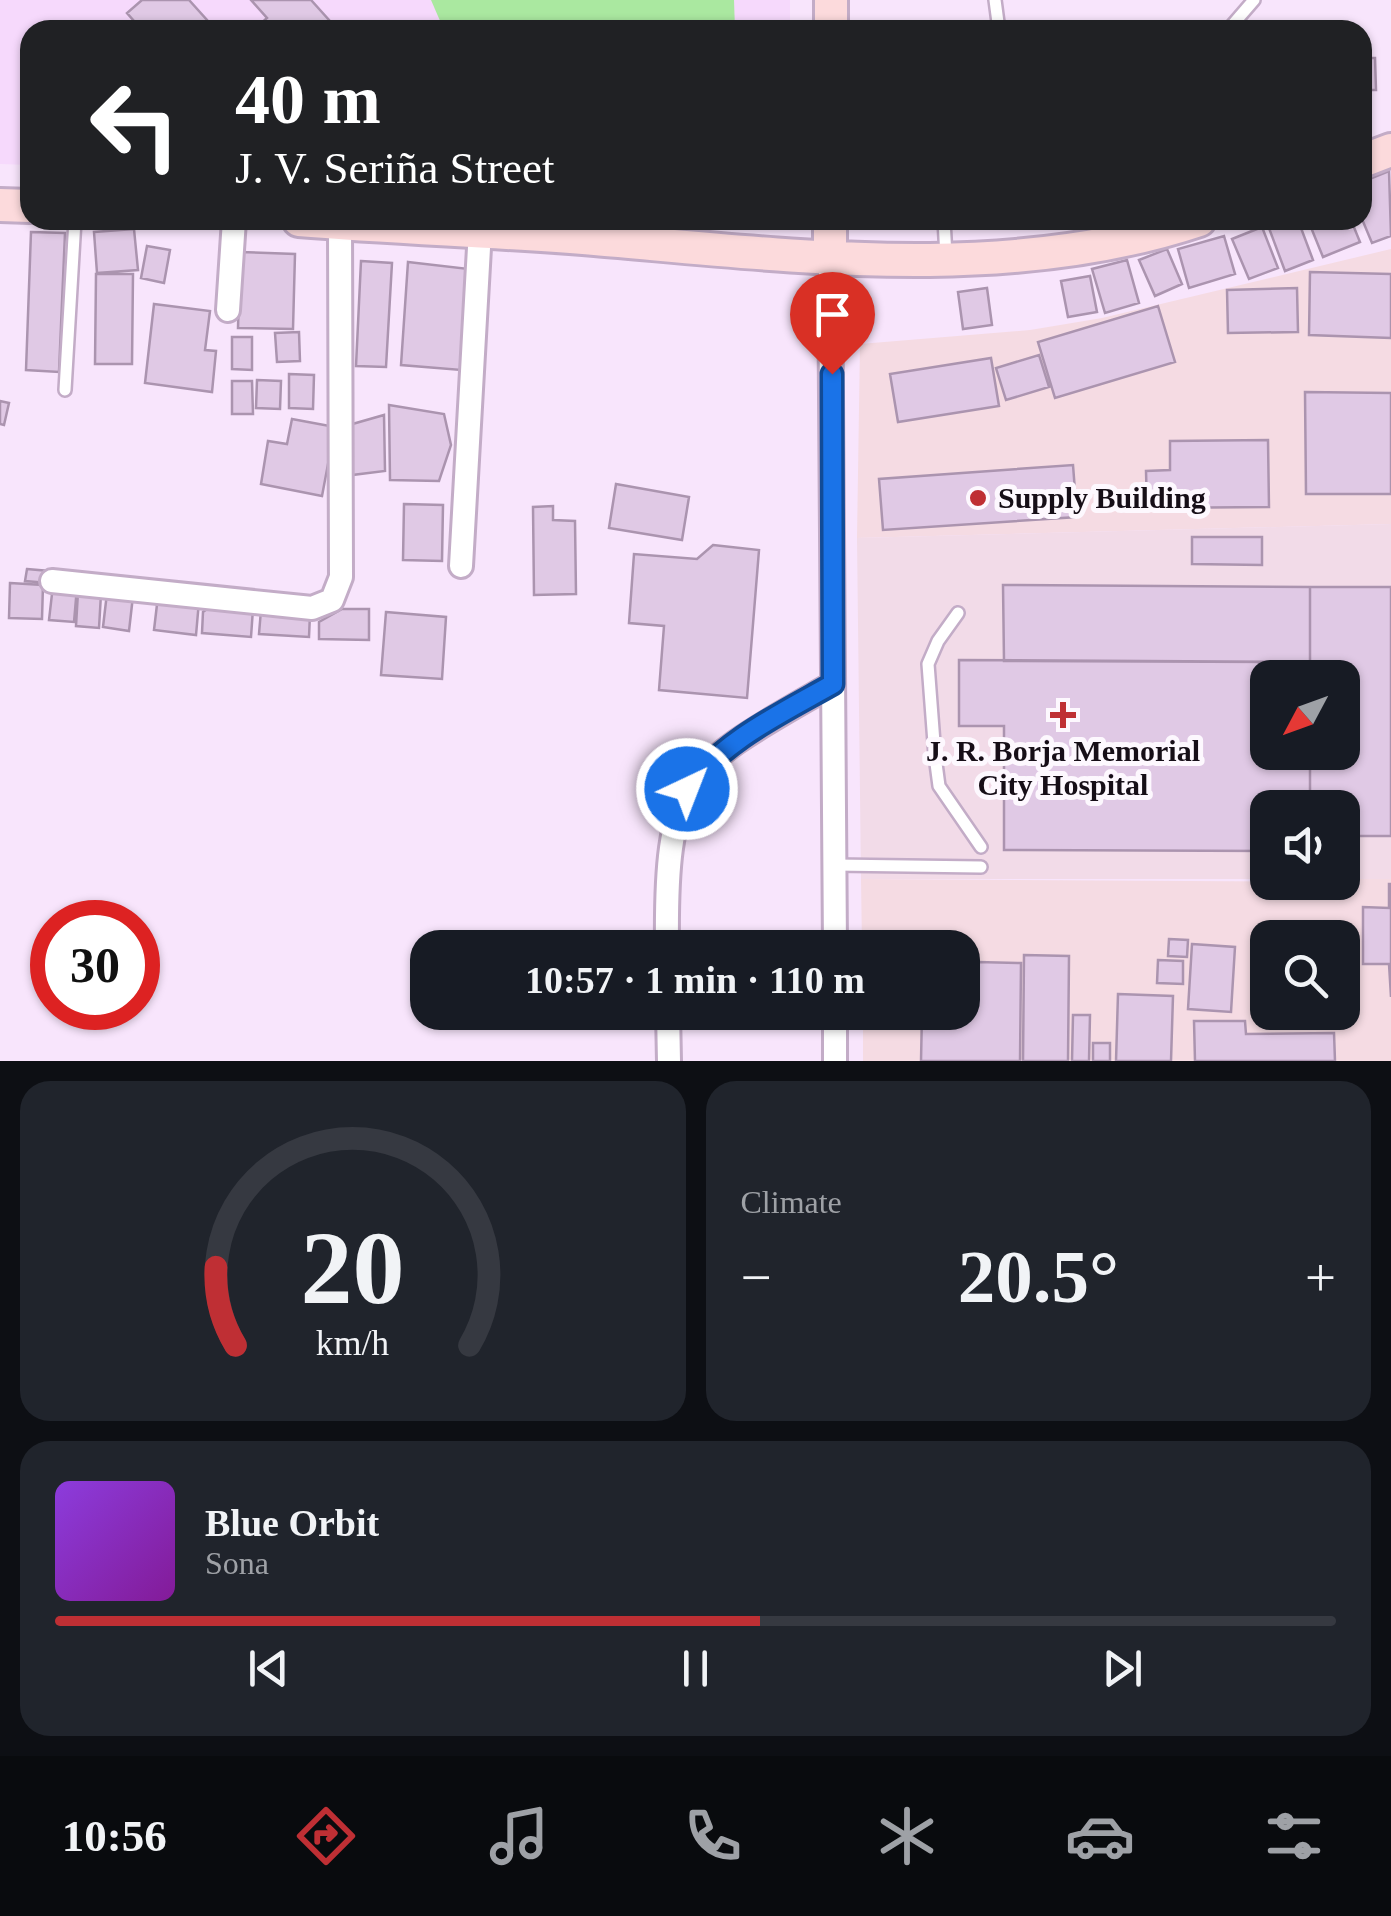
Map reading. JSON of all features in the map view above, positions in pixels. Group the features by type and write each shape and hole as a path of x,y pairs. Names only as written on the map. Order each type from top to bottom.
{"main road":[{"path":"480,230 830,259 1074,250 1138,240 1168,230"},
{"path":"830,230 830,259"}],"street":[{"path":"228,310 233,230"},
{"path":"52,582 312,608 332,600 341,577 340,230"},
{"path":"461,566 480,230"},
{"path":"830,259 835,930"},
{"path":"667,930 666,865 676,815 687,789 705,765 745,734 833,684"},
{"path":"668,1030 669,1061"},
{"path":"835,1030 835,1061"}],"lane":[{"path":"1237,20 1254,0"},
{"path":"64,390 74,230"},
{"path":"945,230 946,256"},
{"path":"958,613 938,641 928,664 934,756 939,786 981,846"},
{"path":"834,865 981,867"}],"shaded area":[{"path":"0,0 790,0 790,20 20,20 20,165 0,164"},
{"path":"1391,249 1391,524 857,538 860,344 1030,330 1102,318"},
{"name":"J. R. Borja Memorial City Hospital","path":"1391,524 1391,879 1360,879 1360,790 1250,790 1250,879 861,879 857,538"},
{"path":"861,879 1250,881 1250,900 1360,900 1360,879 1391,879 1391,1061 863,1061 863,1030 980,1030 980,930 862,930"}],"green space":[{"path":"431,0 734,0 735,20 440,20"}],"building":[{"path":"142,0 189,0 207,20 133,20 127,13"},
{"path":"251,0 311,0 329,20 265,20"},
{"path":"1372,58 1375,58 1376,90 1372,90"},
{"path":"1389,171 1391,236 1372,243 1367,230 1372,230 1372,178"},
{"path":"134,230 138,270 97,273 94,232"},
{"path":"1263,230 1278,268 1249,279 1232,239"},
{"path":"1270,230 1302,230 1313,260 1285,271"},
{"path":"1312,230 1355,230 1360,242 1323,257"},
{"path":"31,232 65,233 59,372 26,370"},
{"path":"1224,236 1235,274 1189,288 1178,249"},
{"path":"147,246 170,250 164,283 141,278"},
{"path":"1167,249 1182,284 1155,296 1139,260"},
{"path":"240,252 295,254 293,329 238,328"},
{"path":"1127,260 1139,303 1105,313 1092,269"},
{"path":"361,261 392,263 386,367 356,366"},
{"path":"408,262 469,269 461,370 401,365"},
{"path":"1310,272 1391,274 1391,338 1309,335"},
{"path":"96,274 133,274 132,364 95,364"},
{"path":"1090,276 1097,312 1068,317 1061,281"},
{"path":"987,288 992,325 963,329 958,292"},
{"path":"1297,288 1298,332 1228,333 1227,290"},
{"path":"154,304 210,311 205,350 216,351 212,392 145,383"},
{"path":"1158,306 1175,362 1055,398 1038,342"},
{"path":"299,332 300,361 277,362 275,333"},
{"path":"232,337 252,337 252,370 232,369"},
{"path":"1039,355 1049,387 1006,400 996,368"},
{"path":"991,358 999,406 898,422 890,374"},
{"path":"289,374 314,375 313,409 289,408"},
{"path":"257,380 281,381 280,409 256,408"},
{"path":"232,381 252,381 253,414 232,414"},
{"path":"1305,392 1391,393 1391,494 1306,494"},
{"path":"0,401 9,403 4,425 0,424"},
{"path":"389,405 444,414 451,445 439,481 390,480"},
{"path":"384,415 385,471 352,475 349,425"},
{"path":"292,419 335,427 322,496 261,484 268,441 287,444"},
{"path":"1268,440 1269,507 1147,508 1146,471 1170,470 1170,441"},
{"name":"Supply Building","path":"1073,465 1077,517 883,530 879,479"},
{"path":"616,484 689,497 682,540 609,528"},
{"path":"404,504 443,505 442,561 403,560"},
{"path":"553,506 553,520 575,521 576,594 534,595 533,507"},
{"path":"1192,537 1262,537 1262,565 1192,564"},
{"path":"713,545 759,550 747,698 659,690 664,626 629,623 634,554 697,559"},
{"path":"27,569 49,571 48,583 25,581"},
{"path":"10,583 43,585 42,619 9,618"},
{"path":"53,585 77,587 74,622 49,620"},
{"path":"1003,585 1310,587 1310,660 1004,661"},
{"path":"1310,587 1391,587 1391,836 1360,836 1360,790 1310,790 1310,770 1360,770 1360,660 1310,660"},
{"path":"78,592 101,594 99,628 76,626"},
{"path":"107,593 133,596 129,631 103,627"},
{"path":"158,596 199,601 196,635 154,630"},
{"path":"211,606 253,609 251,637 202,633 203,612"},
{"path":"342,609 369,609 369,640 319,639 319,622"},
{"path":"261,610 310,614 309,637 259,634"},
{"path":"386,612 446,617 442,679 381,675"},
{"path":"959,660 1250,662 1250,770 1310,770 1310,790 1250,790 1250,851 1004,850 1004,726 959,726"},
{"path":"1389,884 1391,997 1389,964 1363,964 1363,907 1389,908"},
{"path":"1169,939 1188,940 1187,957 1168,956"},
{"path":"1192,944 1235,947 1231,1012 1188,1009"},
{"path":"1024,955 1069,956 1068,1061 1023,1061"},
{"path":"1158,960 1183,961 1183,984 1157,983"},
{"path":"980,962 1021,963 1020,1061 921,1061 922,1030 980,1030"},
{"path":"1118,994 1173,996 1171,1061 1116,1061"},
{"path":"1073,1015 1090,1015 1089,1061 1072,1061"},
{"path":"1194,1021 1245,1021 1246,1034 1334,1033 1335,1061 1195,1061"},
{"path":"1093,1043 1110,1043 1110,1061 1093,1061"}],"place":[{"name":"Supply Building","path":"978,498"},
{"name":"J. R. Borja Memorial City Hospital","path":"1063,715"}],"route":[{"path":"687,789 705,765 745,734 833,684 832,374"}]}
